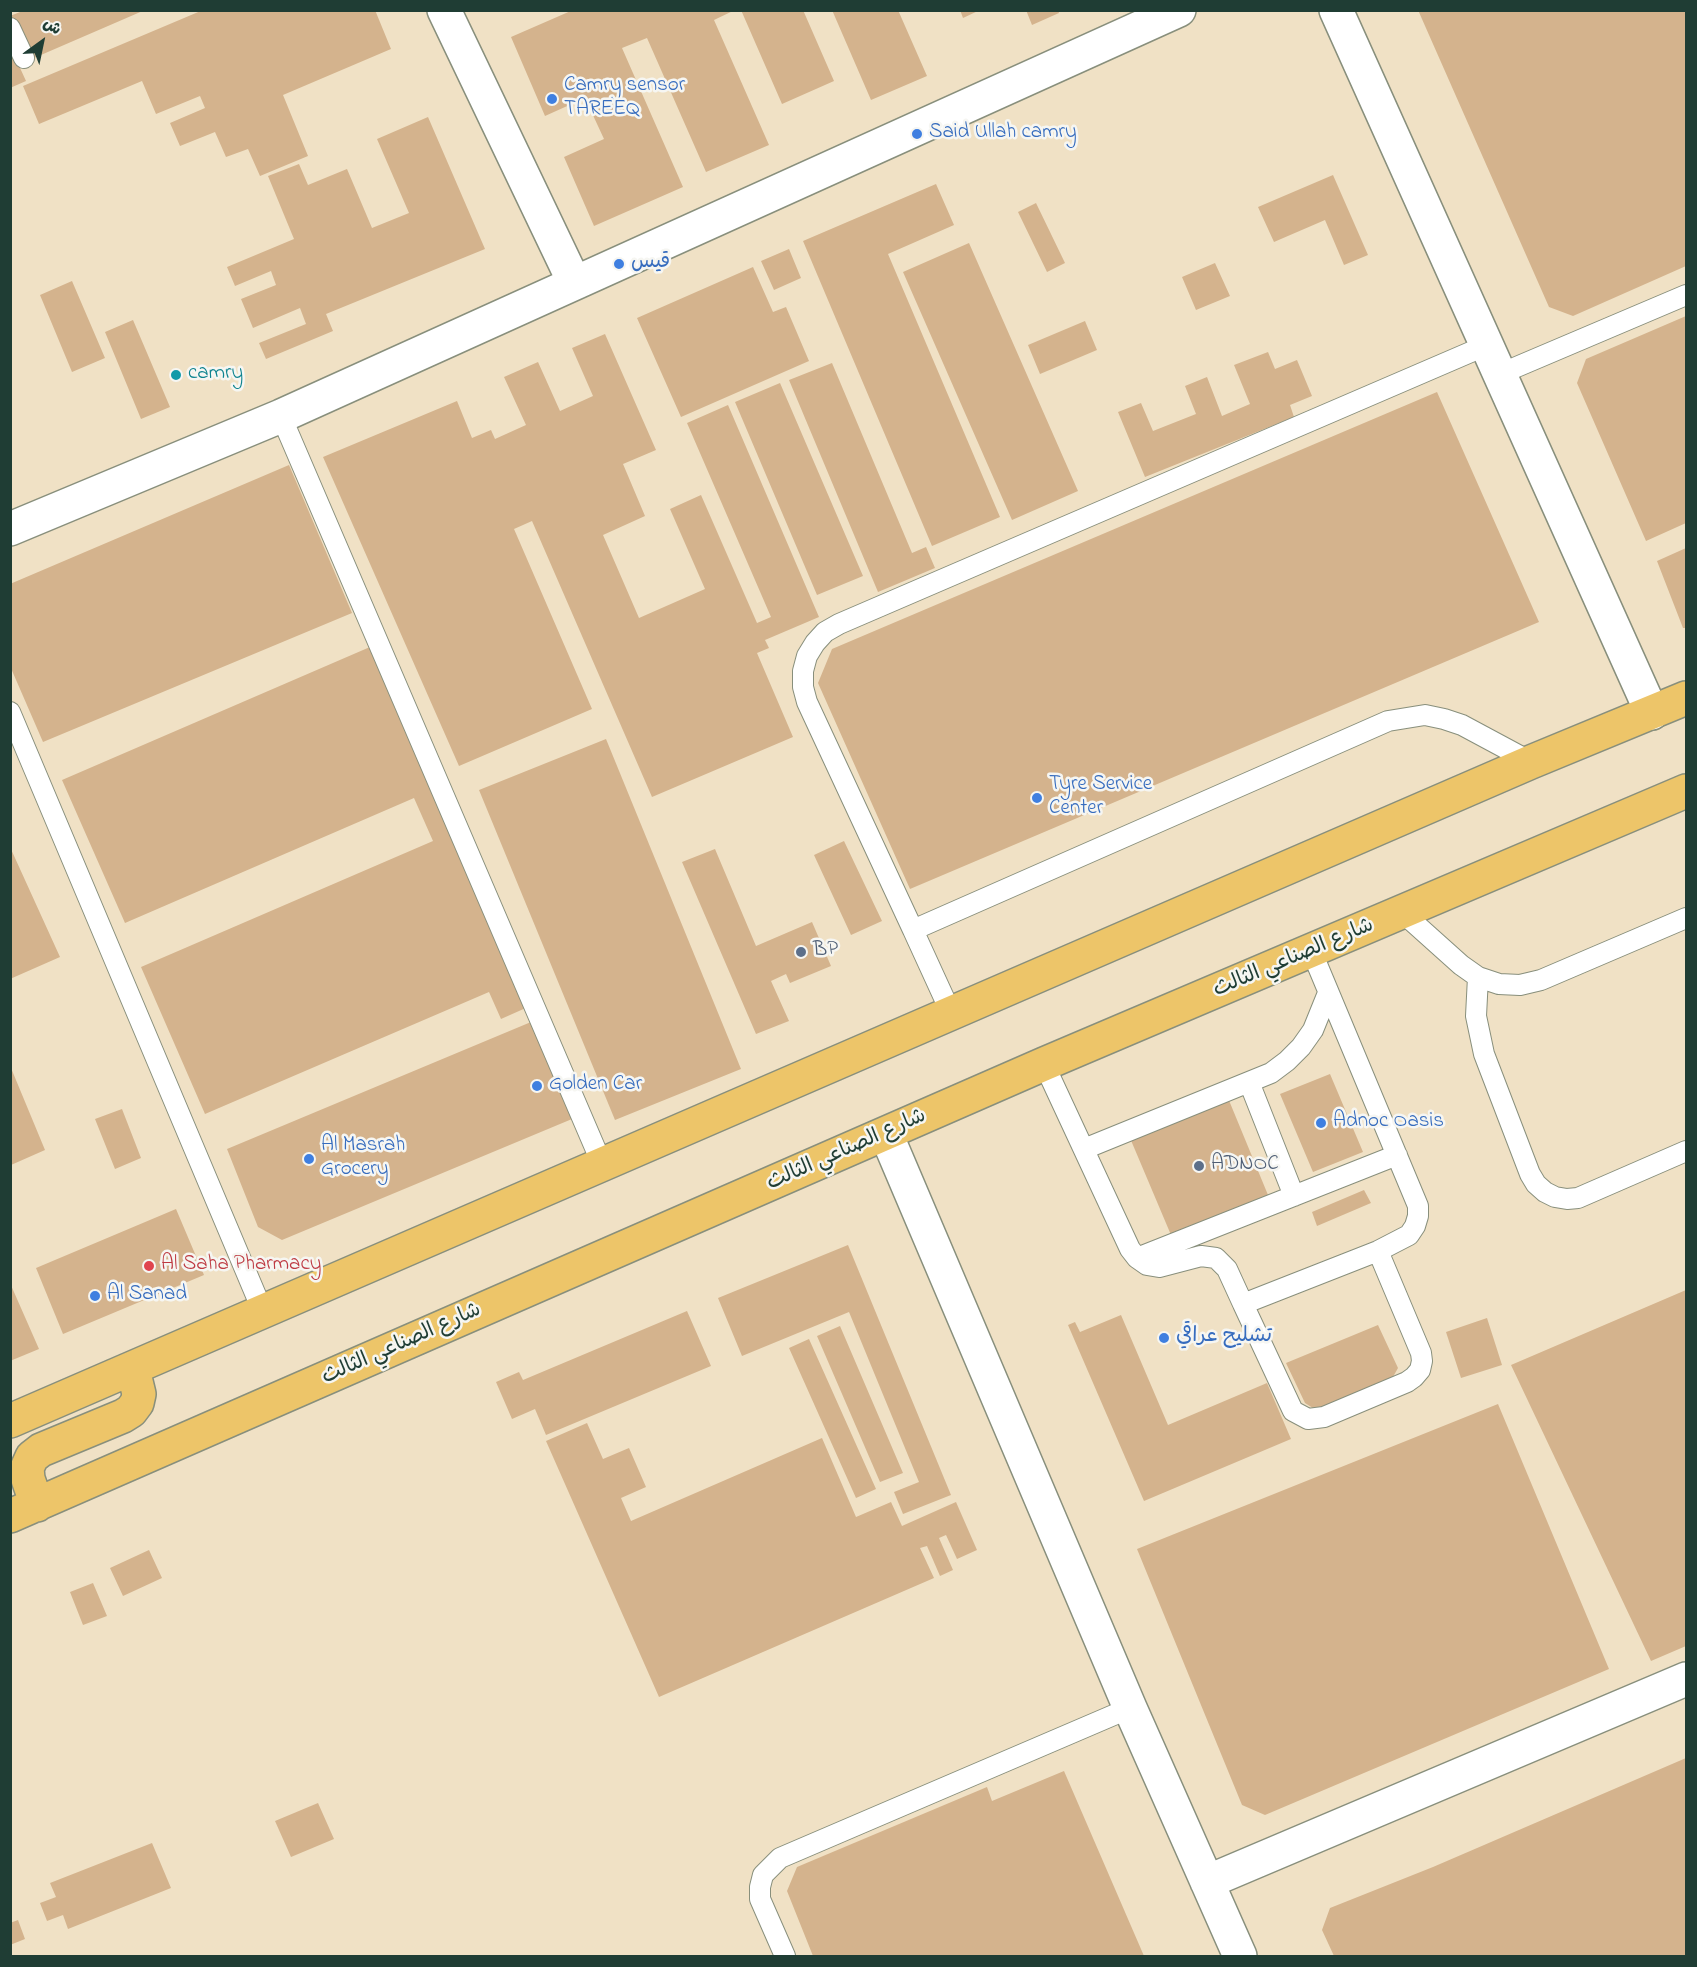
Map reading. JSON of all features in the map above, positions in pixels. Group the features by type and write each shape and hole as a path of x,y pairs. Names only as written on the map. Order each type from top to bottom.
{"main road":[{"path":"10,1421 1531,762 1686,698"},
{"name":"شارع الصناعي الثالث","path":"24,1511 1044,1064 1686,791"},
{"path":"24,1511 28,1479 27,1467 32,1457 41,1450 131,1411 137,1403 139,1394 134,1369"}],"street":[{"path":"13,521 281,416 1179,10"},
{"path":"1336,10 1652,712"},
{"path":"451,13 574,282"},
{"path":"886,1134 1239,1956"},
{"path":"1207,1882 1686,1679"}],"lane":[{"path":"10,28 24,58"},
{"path":"951,1013 807,702 803,687 803,671 807,656 825,632 861,614 1494,359 1686,295"},
{"path":"281,416 602,1164"},
{"path":"10,712 263,1312"},
{"path":"913,930 1388,721 1425,715 1444,718 1531,762"},
{"path":"1403,913 1461,965 1478,977 1499,984 1520,985 1541,980 1686,918"},
{"path":"1243,1304 1378,1251 1409,1235 1415,1227 1418,1216 1418,1206 1311,950"},
{"path":"1478,977 1476,1016 1484,1054 1530,1174 1545,1192 1567,1200 1578,1198 1686,1151"},
{"path":"1084,1149 1271,1073 1301,1047 1322,1012 1328,993"},
{"path":"1044,1064 1130,1249 1147,1265 1159,1267 1201,1256 1216,1258 1227,1269 1293,1411 1308,1419 1324,1417 1407,1382 1420,1370 1421,1353 1378,1251"},
{"path":"1249,1082 1294,1196"},
{"path":"1137,1258 1396,1155"},
{"path":"785,1956 760,1899 763,1875 780,1858 1131,1708"}],"building":[{"path":"25,10 145,10 27,61 10,23 10,16"},
{"path":"203,10 375,10 391,49 283,95 308,156 260,176 248,149 226,157 215,132 180,146 170,123 205,108 200,96 156,114 142,81 39,124 23,86"},
{"path":"573,10 735,10 714,20 769,145 706,172 647,38 622,48 683,187 594,226 564,157 604,139 585,98 545,116 511,37"},
{"path":"741,10 803,10 834,81 782,104"},
{"path":"832,10 898,10 927,76 871,100"},
{"path":"960,10 980,10 963,18"},
{"path":"1026,10 1058,10 1059,13 1032,25"},
{"path":"1418,10 1686,10 1686,266 1573,316 1549,307"},
{"path":"10,46 26,81 10,88"},
{"path":"428,117 485,249 326,314 333,331 266,359 259,343 306,324 300,308 253,328 241,299 276,285 271,271 235,286 227,267 294,239 268,176 299,164 308,185 347,169 372,228 409,213 377,139"},
{"path":"1333,175 1368,255 1344,265 1325,220 1274,242 1258,207"},
{"path":"936,184 954,225 888,254 1000,517 932,546 803,241"},
{"path":"1036,203 1065,263 1047,272 1018,212"},
{"path":"969,243 1078,491 1012,520 903,272"},
{"path":"789,249 801,278 774,290 761,261"},
{"path":"1215,263 1230,296 1196,310 1182,277"},
{"path":"753,267 773,312 786,307 809,361 681,417 637,318"},
{"path":"72,281 105,358 72,372 40,295"},
{"path":"1686,316 1686,523 1646,541 1577,383 1586,359"},
{"path":"133,320 170,407 141,419 105,332"},
{"path":"1085,321 1097,350 1040,374 1028,345"},
{"path":"605,334 656,450 623,464 645,516 603,535 639,618 705,589 670,509 701,495 757,623 771,617 687,423 728,405 819,617 765,640 769,648 757,653 793,737 652,797 532,521 514,529 592,709 459,766 323,457 457,401 472,438 491,430 495,439 526,425 504,377 538,362 560,411 593,396 572,348"},
{"path":"1268,352 1275,369 1297,360 1312,396 1290,405 1294,417 1145,477 1118,412 1141,403 1153,431 1196,414 1185,386 1207,377 1222,416 1250,404 1234,365"},
{"path":"832,363 912,553 926,547 935,568 878,592 789,380"},
{"path":"780,383 863,576 817,595 735,402"},
{"path":"1437,392 1539,622 910,889 818,683 832,649"},
{"path":"289,465 352,613 43,742 10,666 10,584"},
{"path":"1686,548 1686,628 1683,628 1657,561"},
{"path":"370,647 528,1007 501,1019 489,992 205,1114 141,967 433,841 414,798 125,923 62,780"},
{"path":"606,739 741,1069 615,1120 479,790"},
{"path":"844,841 882,921 851,935 814,855"},
{"path":"10,847 60,957 10,979"},
{"path":"715,849 756,946 812,922 831,966 790,983 786,974 771,981 789,1021 756,1034 682,862"},
{"path":"531,1022 572,1119 282,1240 258,1227 227,1149"},
{"path":"11,1068 45,1150 11,1165"},
{"name":"Adnoc Oasis","path":"1330,1074 1363,1152 1313,1172 1280,1094"},
{"name":"ADNOC","path":"1228,1098 1268,1195 1171,1235 1130,1138"},
{"path":"122,1109 141,1158 115,1169 95,1119"},
{"path":"1364,1190 1371,1203 1317,1226 1312,1212"},
{"path":"176,1209 204,1275 63,1334 36,1268"},
{"path":"848,1245 951,1495 903,1514 894,1492 919,1482 849,1312 742,1356 718,1298"},
{"path":"10,1283 39,1349 10,1361"},
{"path":"1686,1290 1686,1646 1651,1661 1511,1365"},
{"path":"687,1311 711,1366 546,1435 535,1409 512,1419 496,1382 519,1372 523,1380"},
{"path":"1121,1315 1168,1425 1267,1383 1291,1439 1144,1501 1068,1325 1075,1322 1080,1332"},
{"path":"1487,1318 1502,1365 1461,1378 1446,1332"},
{"path":"1378,1325 1398,1368 1389,1384 1316,1410 1305,1403 1286,1363"},
{"path":"840,1326 903,1473 880,1482 817,1336"},
{"path":"809,1339 876,1489 856,1498 789,1348"},
{"path":"1498,1404 1609,1669 1265,1815 1242,1805 1137,1549"},
{"path":"587,1423 603,1459 629,1448 646,1487 621,1498 631,1521 822,1438 856,1517 891,1502 902,1526 956,1502 977,1550 957,1559 946,1535 939,1538 953,1570 940,1576 927,1546 920,1548 934,1578 659,1697 546,1441"},
{"path":"149,1550 162,1578 123,1596 110,1568"},
{"path":"93,1583 107,1616 83,1625 70,1592"},
{"path":"1686,1758 1686,1956 1334,1956 1322,1930 1330,1908 1433,1867"},
{"path":"1064,1771 1144,1956 813,1956 787,1891 797,1867 987,1787 992,1801"},
{"path":"318,1803 334,1839 291,1857 275,1821"},
{"path":"152,1843 171,1888 68,1929 63,1915 47,1921 40,1903 56,1897 50,1883"},
{"path":"18,1920 25,1939 10,1945 10,1923"}],"place":[{"name":"Camry sensor TAREEQ","path":"552,99"},
{"name":"Said Ullah camry","path":"917,134"},
{"name":"قيس","path":"619,264"},
{"name":"camry","path":"176,375"},
{"name":"Tyre Service Center","path":"1037,798"},
{"name":"BP","path":"801,952"},
{"name":"Golden Car","path":"537,1086"},
{"name":"Adnoc Oasis","path":"1321,1123"},
{"name":"Al Masrah Grocery","path":"309,1159"},
{"name":"ADNOC","path":"1199,1166"},
{"name":"Al Saha Pharmacy","path":"149,1266"},
{"name":"Al Sanad","path":"95,1296"},
{"name":"تشليح عراقي","path":"1164,1338"}]}
